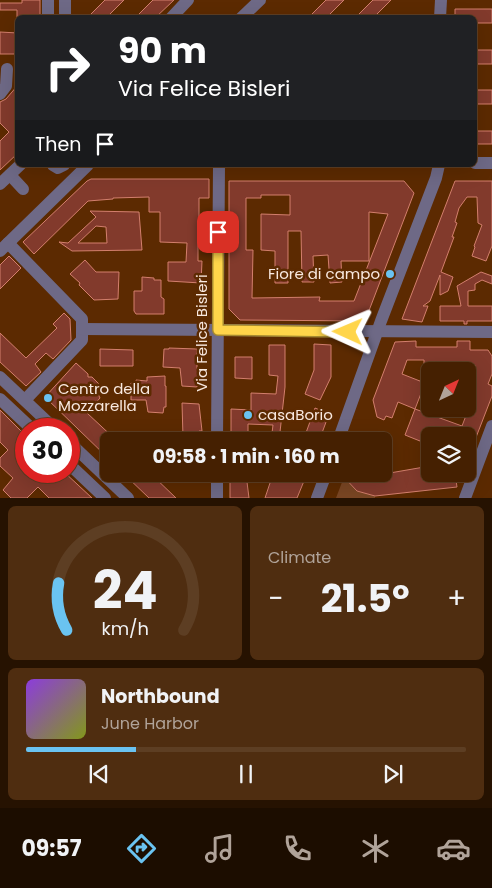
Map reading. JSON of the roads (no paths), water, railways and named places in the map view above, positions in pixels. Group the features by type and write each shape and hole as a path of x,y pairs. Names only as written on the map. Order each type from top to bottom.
{"street":[{"path":"48,0 48,15"},
{"path":"65,0 65,15"},
{"path":"174,15 188,0"},
{"path":"244,15 260,0"},
{"path":"440,15 441,0"},
{"path":"0,94 6,86 8,69"},
{"path":"477,163 492,163"},
{"path":"18,167 5,180 23,189"},
{"path":"25,400 82,340 82,319 4,247 86,167"},
{"name":"Via Felice Bisleri","path":"217,432 219,167"},
{"path":"341,432 439,167"},
{"path":"43,190 52,200"},
{"path":"82,330 492,332"},
{"path":"0,377 44,418"},
{"path":"0,388 31,418"},
{"path":"0,399 20,418"},
{"path":"464,498 492,426"},
{"path":"80,452 128,498"},
{"path":"80,463 117,498"},
{"path":"80,474 105,498"},
{"path":"217,482 217,498"},
{"path":"318,498 323,482"}],"place":[{"name":"Fiore di campo","path":"390,274"},
{"name":"Centro della Mozzarella","path":"48,398"},
{"name":"casaBorio","path":"248,415"}]}
